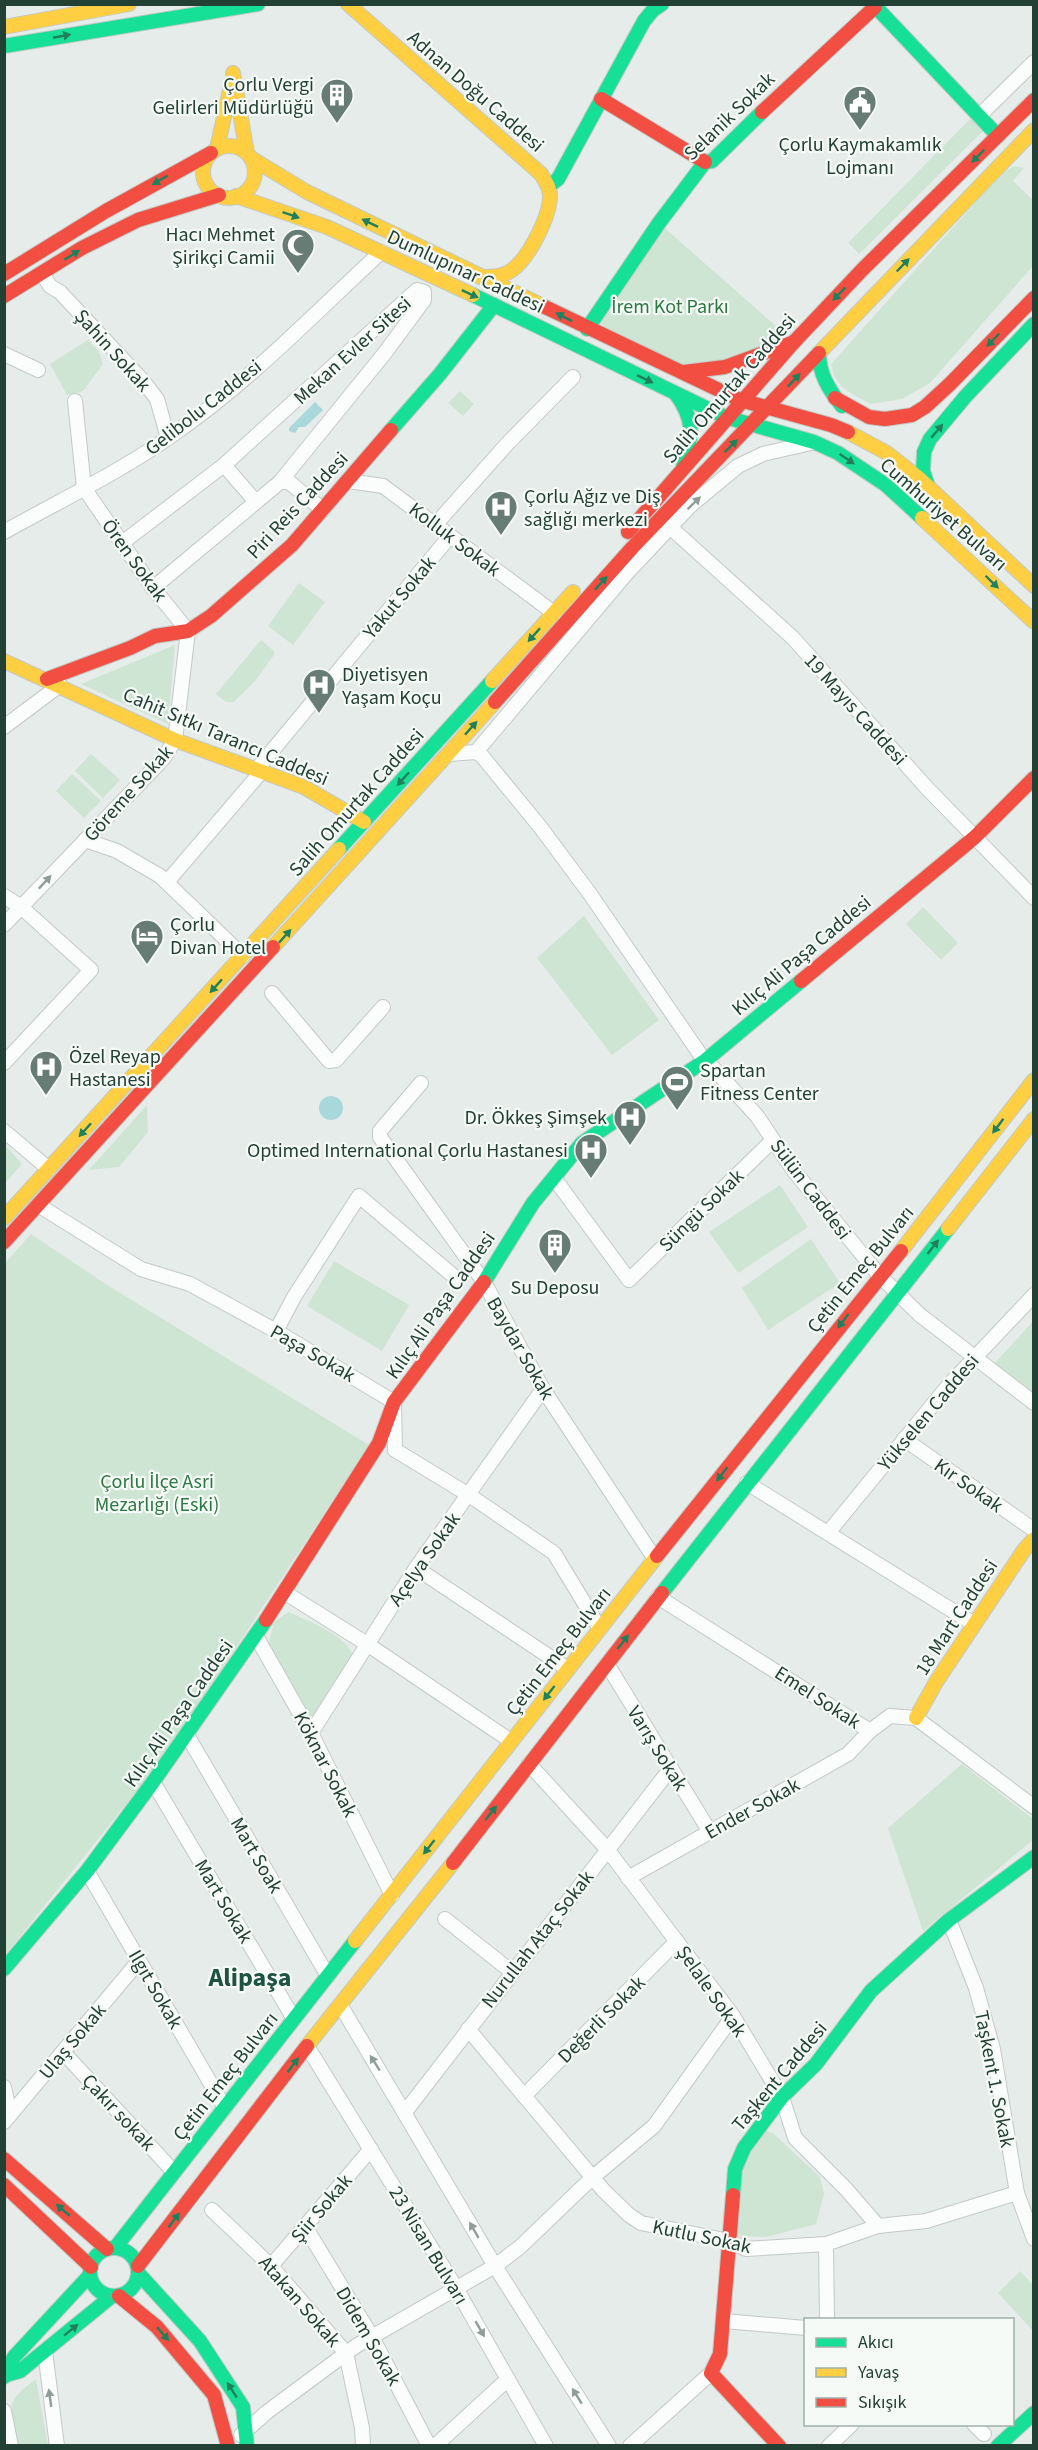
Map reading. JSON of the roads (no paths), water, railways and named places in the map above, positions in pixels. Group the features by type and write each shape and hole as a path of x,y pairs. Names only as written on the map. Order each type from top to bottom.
{"main road":[{"path":"4,27 129,4"},
{"path":"4,46 258,4"},
{"name":"Adnan Doğu Caddesi","path":"348,4 541,174 549,186"},
{"path":"519,294 514,283 519,265 537,234 544,216 550,197 549,186 558,178 644,21 653,10 662,4"},
{"path":"874,6 998,136"},
{"name":"Selanik Sokak","path":"587,329 659,223 705,162 712,161 741,130 874,6"},
{"path":"4,296 82,248 138,220 219,195 236,196 249,188 253,181 254,165 249,155 233,73 214,151 204,168 204,176 212,191 219,195"},
{"path":"601,99 705,162"},
{"name":"Salih Omurtak Caddesi","path":"615,546 668,487 725,417 794,342 862,270 1034,100"},
{"name":"Salih Omurtak Caddesi","path":"4,1242 53,1191 449,754 632,548 1034,130"},
{"path":"4,274 106,211 214,151 229,146 249,155"},
{"name":"Dumlupınar Caddesi","path":"249,155 307,192 680,372"},
{"name":"Dumlupınar Caddesi","path":"236,196 327,227 725,417"},
{"path":"479,277 498,277 519,265"},
{"path":"834,398 869,417 885,419 912,415 925,407 950,384 1034,298"},
{"name":"Piri Reis Caddesi","path":"46,679 130,648 154,636 188,631 211,616 292,545 440,375 494,305"},
{"path":"924,482 924,452 930,439 965,397 1034,324"},
{"path":"680,372 725,367 794,342"},
{"path":"819,353 818,367 834,398 924,482"},
{"name":"Cumhuriyet Bulvarı","path":"680,372 740,400 831,425 861,437 924,482 1034,586"},
{"path":"674,392 688,410 691,418 691,436 683,467"},
{"name":"Cumhuriyet Bulvarı","path":"725,417 814,442 838,453 886,485 1034,622"},
{"name":"Salih Omurtak Caddesi","path":"4,1218 584,580"},
{"name":"Cahit Sıtkı Tarancı Caddesi","path":"4,661 175,740 304,787 364,822"},
{"name":"Kılıç Ali Paşa Caddesi","path":"4,1970 87,1871 187,1735 256,1636 379,1443 394,1401 483,1282 533,1203 582,1143 705,1060 975,837 1034,778"},
{"name":"Çetin Emeç Bulvarı","path":"111,2248 225,2108 655,1558 961,1175 1034,1080"},
{"path":"5,2376 20,2371 116,2296 133,2288 138,2270 307,2046 341,2006 747,1483 1034,1119"},
{"name":"18 Mart Caddesi","path":"916,1718 936,1682 974,1624 1023,1550 1034,1539"},
{"name":"Taşkent Caddesi","path":"711,2373 720,2354 735,2169 744,2148 782,2097 816,2064 872,1991 949,1920 1034,1857"},
{"path":"4,2159 111,2248 130,2253 138,2270 200,2341 243,2407 246,2439"},
{"path":"4,2185 91,2271 97,2289 116,2296 157,2327 214,2395 227,2445"},
{"path":"5,2376 14,2357 91,2271 94,2259 111,2248"},
{"path":"711,2373 779,2445"},
{"path":"998,2445 1034,2413"}],"street":[{"path":"979,116 1034,62"},
{"name":"Gelibolu Caddesi","path":"4,532 111,475 168,438 233,390 381,252"},
{"name":"Şahin Sokak","path":"42,273 50,286 60,292 157,399 168,438"},
{"name":"Mekan Evler Sitesi","path":"122,543 224,465 417,290 424,292 424,300 384,354 280,482"},
{"path":"4,354 38,370"},
{"name":"Yakut Sokak","path":"435,525 508,443 573,377"},
{"path":"75,401 84,488"},
{"path":"449,754 477,752 626,574 690,506 738,466 763,454 814,442"},
{"path":"224,465 256,502"},
{"name":"Kolluk Sokak","path":"349,481 383,486 554,613"},
{"path":"153,588 280,482 290,482 323,510"},
{"name":"Ören Sokak","path":"84,488 153,588 188,631"},
{"name":"19 Mayıs Caddesi","path":"671,528 793,638 926,787 1034,898"},
{"name":"Yakut Sokak","path":"167,882 450,536"},
{"name":"Göreme Sokak","path":"4,925 163,759 175,740 188,631"},
{"path":"4,727 60,685"},
{"name":"Sülün Caddesi","path":"477,752 524,806 590,894 705,1060 757,1116 794,1171 879,1275 920,1315 1033,1403"},
{"path":"85,840 117,851 167,882 243,956"},
{"path":"4,896 21,907 91,970 4,1063"},
{"path":"272,993 329,1061 336,1060 383,1007"},
{"name":"Baydar Sokak","path":"421,1083 380,1131 380,1137 483,1282 543,1389 655,1558"},
{"path":"4,1131 50,1169"},
{"name":"Süngü Sokak","path":"554,1178 629,1280 773,1140"},
{"path":"276,1331 298,1289 359,1196 458,1279"},
{"name":"Paşa Sokak","path":"38,1205 141,1269 190,1284 276,1331 394,1401"},
{"name":"Yükselen Caddesi","path":"828,1533 974,1357 1034,1295"},
{"name":"Açelya Sokak","path":"311,1733 416,1568 543,1389"},
{"path":"394,1401 395,1450 469,1495 554,1554 600,1629"},
{"name":"Kır Sokak","path":"904,1439 1034,1530"},
{"path":"747,1483 974,1624"},
{"path":"416,1568 568,1669"},
{"path":"284,1592 367,1644 511,1741"},
{"name":"Emel Sokak","path":"658,1597 870,1731 890,1716 916,1718"},
{"name":"Köknar Sokak","path":"256,1636 311,1733 392,1894"},
{"name":"Varış Sokak","path":"607,1664 710,1832"},
{"path":"916,1718 1034,1807"},
{"name":"Ender Sokak","path":"628,1878 848,1754 870,1731"},
{"name":"Mart Soak","path":"187,1735 328,1976"},
{"name":"Şelale Sokak","path":"529,1764 606,1850 733,2016 782,2097 795,2138 846,2189 878,2226"},
{"name":"Nurullah Ataç Sokak","path":"405,2112 671,1768"},
{"name":"Mart Sokak","path":"153,1782 294,2019"},
{"name":"Ilgıt Sokak","path":"87,1871 225,2108"},
{"path":"445,1920 512,1972"},
{"name":"Taşkent 1. Sokak","path":"949,1920 976,1988 993,2049 1017,2193 1034,2239"},
{"name":"Değerli Sokak","path":"524,2096 677,1941"},
{"name":"Ulaş Sokak","path":"7,2118 139,1961"},
{"path":"341,2006 495,2266 609,2445"},
{"path":"227,2445 246,2439 267,2412 346,2353 495,2266 520,2247 593,2177 654,2126 733,2016"},
{"name":"Kutlu Sokak","path":"468,2029 593,2177 629,2215 641,2223 729,2241 746,2249 826,2244 878,2226 926,2221 1017,2193"},
{"name":"23 Nisan Bulvarı","path":"307,2046 456,2288 546,2445"},
{"name":"Çakır sokak","path":"63,2052 174,2172"},
{"path":"4,2087 7,2118"},
{"name":"Şiir Sokak","path":"271,2266 306,2228 371,2149"},
{"name":"Atakan Sokak","path":"212,2210 271,2266 346,2353 362,2428 363,2445"},
{"name":"Didem Sokak","path":"306,2228 372,2337 429,2445"},
{"path":"826,2244 827,2318"},
{"path":"724,2321 804,2328"},
{"path":"45,2351 57,2445"},
{"path":"630,2445 711,2373"},
{"path":"435,2445 508,2379"},
{"path":"4,2411 10,2445"},
{"path":"829,2445 850,2426"}],"water":[{"path":"315,402 323,410 305,427 299,427 295,433 289,431 289,428"},
{"path":"331,1096 336,1097 342,1103 342,1113 336,1119 331,1120 326,1119 320,1113 319,1108 320,1103 326,1097"}],"place":[{"name":"Çorlu Vergi Gelirleri Müdürlüğü","path":"337,124"},
{"name":"Çorlu Kaymakamlık Lojmanı","path":"860,131"},
{"name":"Hacı Mehmet Şirikçi Camii","path":"298,274"},
{"name":"Çorlu Ağız ve Diş sağlığı merkezi","path":"501,536"},
{"name":"Diyetisyen Yaşam Koçu","path":"319,714"},
{"name":"Çorlu Divan Hotel","path":"147,965"},
{"name":"Özel Reyap Hastanesi","path":"46,1096"},
{"name":"Spartan Fitness Center","path":"677,1111"},
{"name":"Dr. Ökkeş Şimşek","path":"630,1146"},
{"name":"Optimed International Çorlu Hastanesi","path":"591,1179"},
{"name":"Su Deposu","path":"555,1274"}],"district":[{"name":"Alipaşa","path":"250,1977"}],"park label":[{"name":"İrem Kot Parkı","path":"670,306"},
{"name":"Çorlu İlçe Asri Mezarlığı (Eski)","path":"157,1492"}]}
